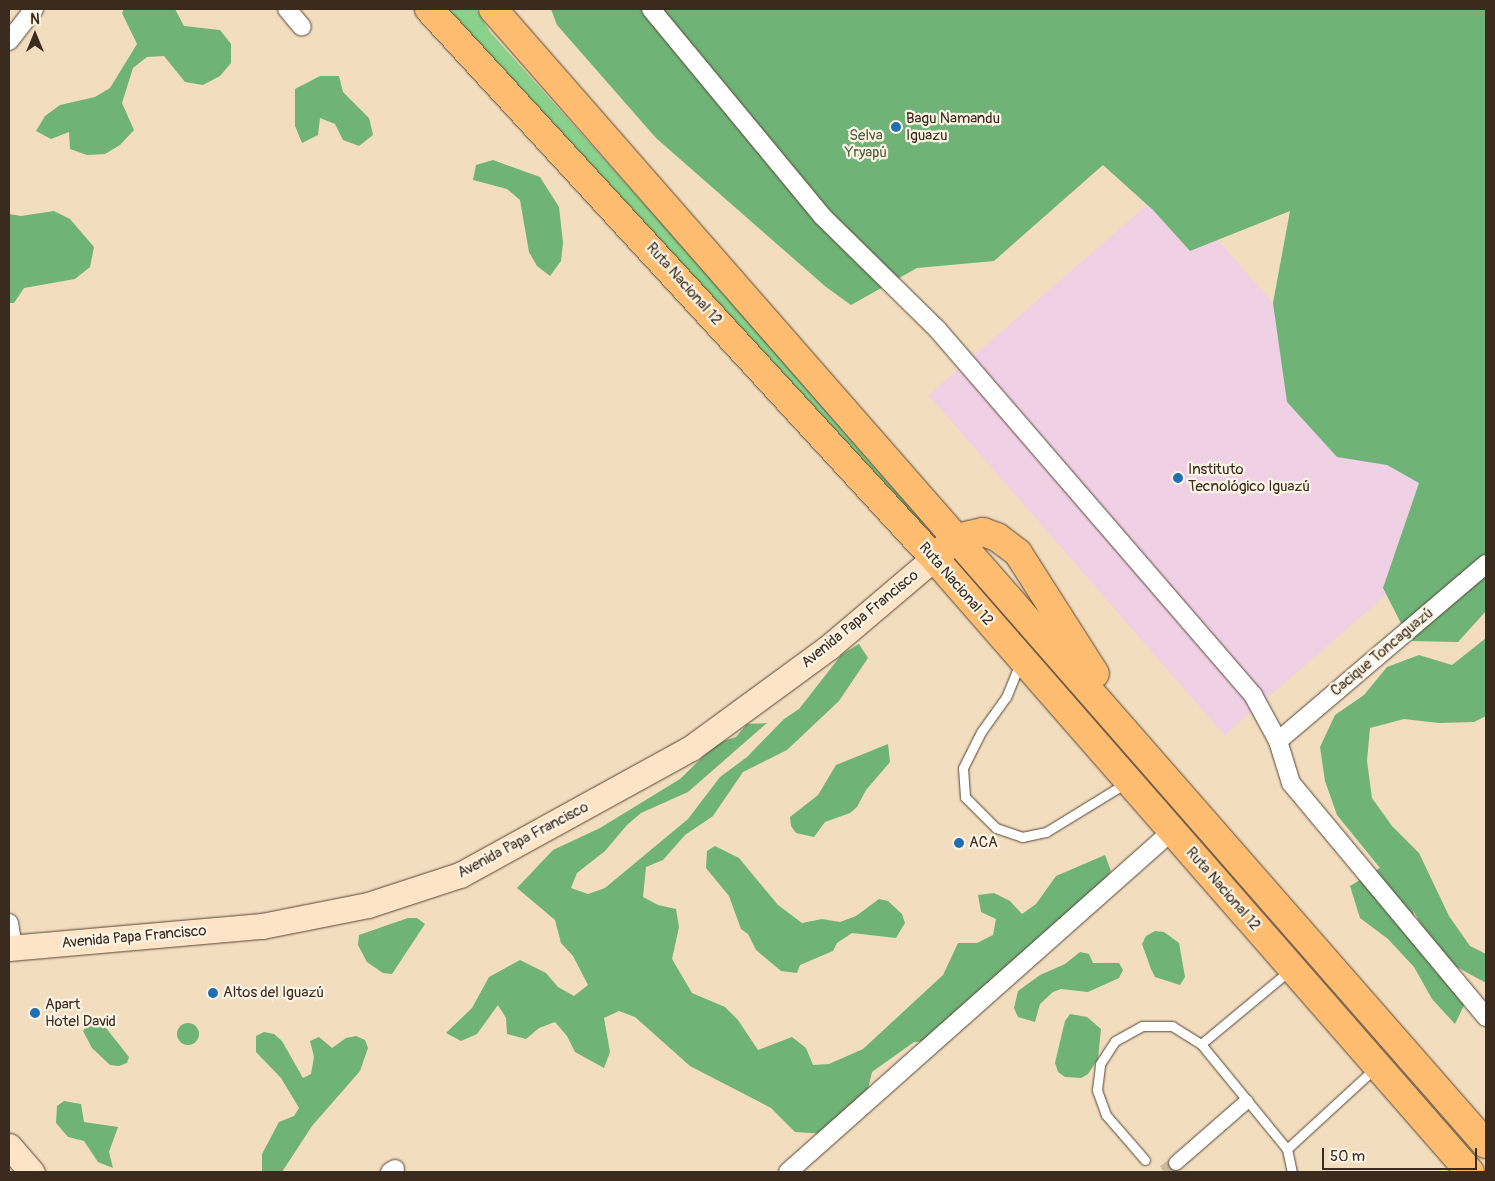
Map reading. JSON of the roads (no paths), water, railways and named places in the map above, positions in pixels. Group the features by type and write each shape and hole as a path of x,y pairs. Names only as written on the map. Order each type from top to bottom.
{"highway":[{"name":"Ruta Nacional 12","path":"429,9 934,558 1021,660 1470,1172"},
{"name":"Ruta Nacional 12","path":"493,9 1141,747 1486,1144"},
{"path":"934,558 957,538 982,532 998,537 1018,553 1141,747"}],"main road":[{"name":"Avenida Papa Francisco","path":"11,948 262,926 368,905 460,875 691,748 829,647 934,558"},
{"path":"9,1146 32,1172"}],"street":[{"path":"9,41 34,9"},
{"path":"287,9 302,27"},
{"path":"651,9 822,216 937,329 1253,695 1278,740 1291,783 1486,1017"},
{"name":"Cacique Toncaguazú","path":"1278,740 1486,564"},
{"path":"788,1172 1172,831"},
{"path":"9,923 11,948"},
{"path":"1176,1163 1246,1102"}],"lane":[{"path":"1021,660 1006,697 981,732 963,768 964,796 996,828 1022,837 1046,832 1129,781"},
{"path":"1201,1044 1292,968"},
{"path":"1145,1160 1106,1115 1097,1090 1100,1064 1115,1041 1142,1026 1172,1026 1201,1044 1246,1102 1287,1149 1292,1172"},
{"path":"1287,1149 1377,1066"}],"tunnel":[{"path":"1164,1172 1176,1163"}],"place":[{"name":"Bagu Namandu Iguazu","path":"896,127"},
{"name":"Instituto Tecnológico Iguazú","path":"1178,478"},
{"name":"ACA","path":"959,843"},
{"name":"Altos del Iguazú","path":"213,993"},
{"name":"Apart Hotel David","path":"35,1013"}],"park label":[{"name":"Selva Yryapú","path":"866,144"}]}
